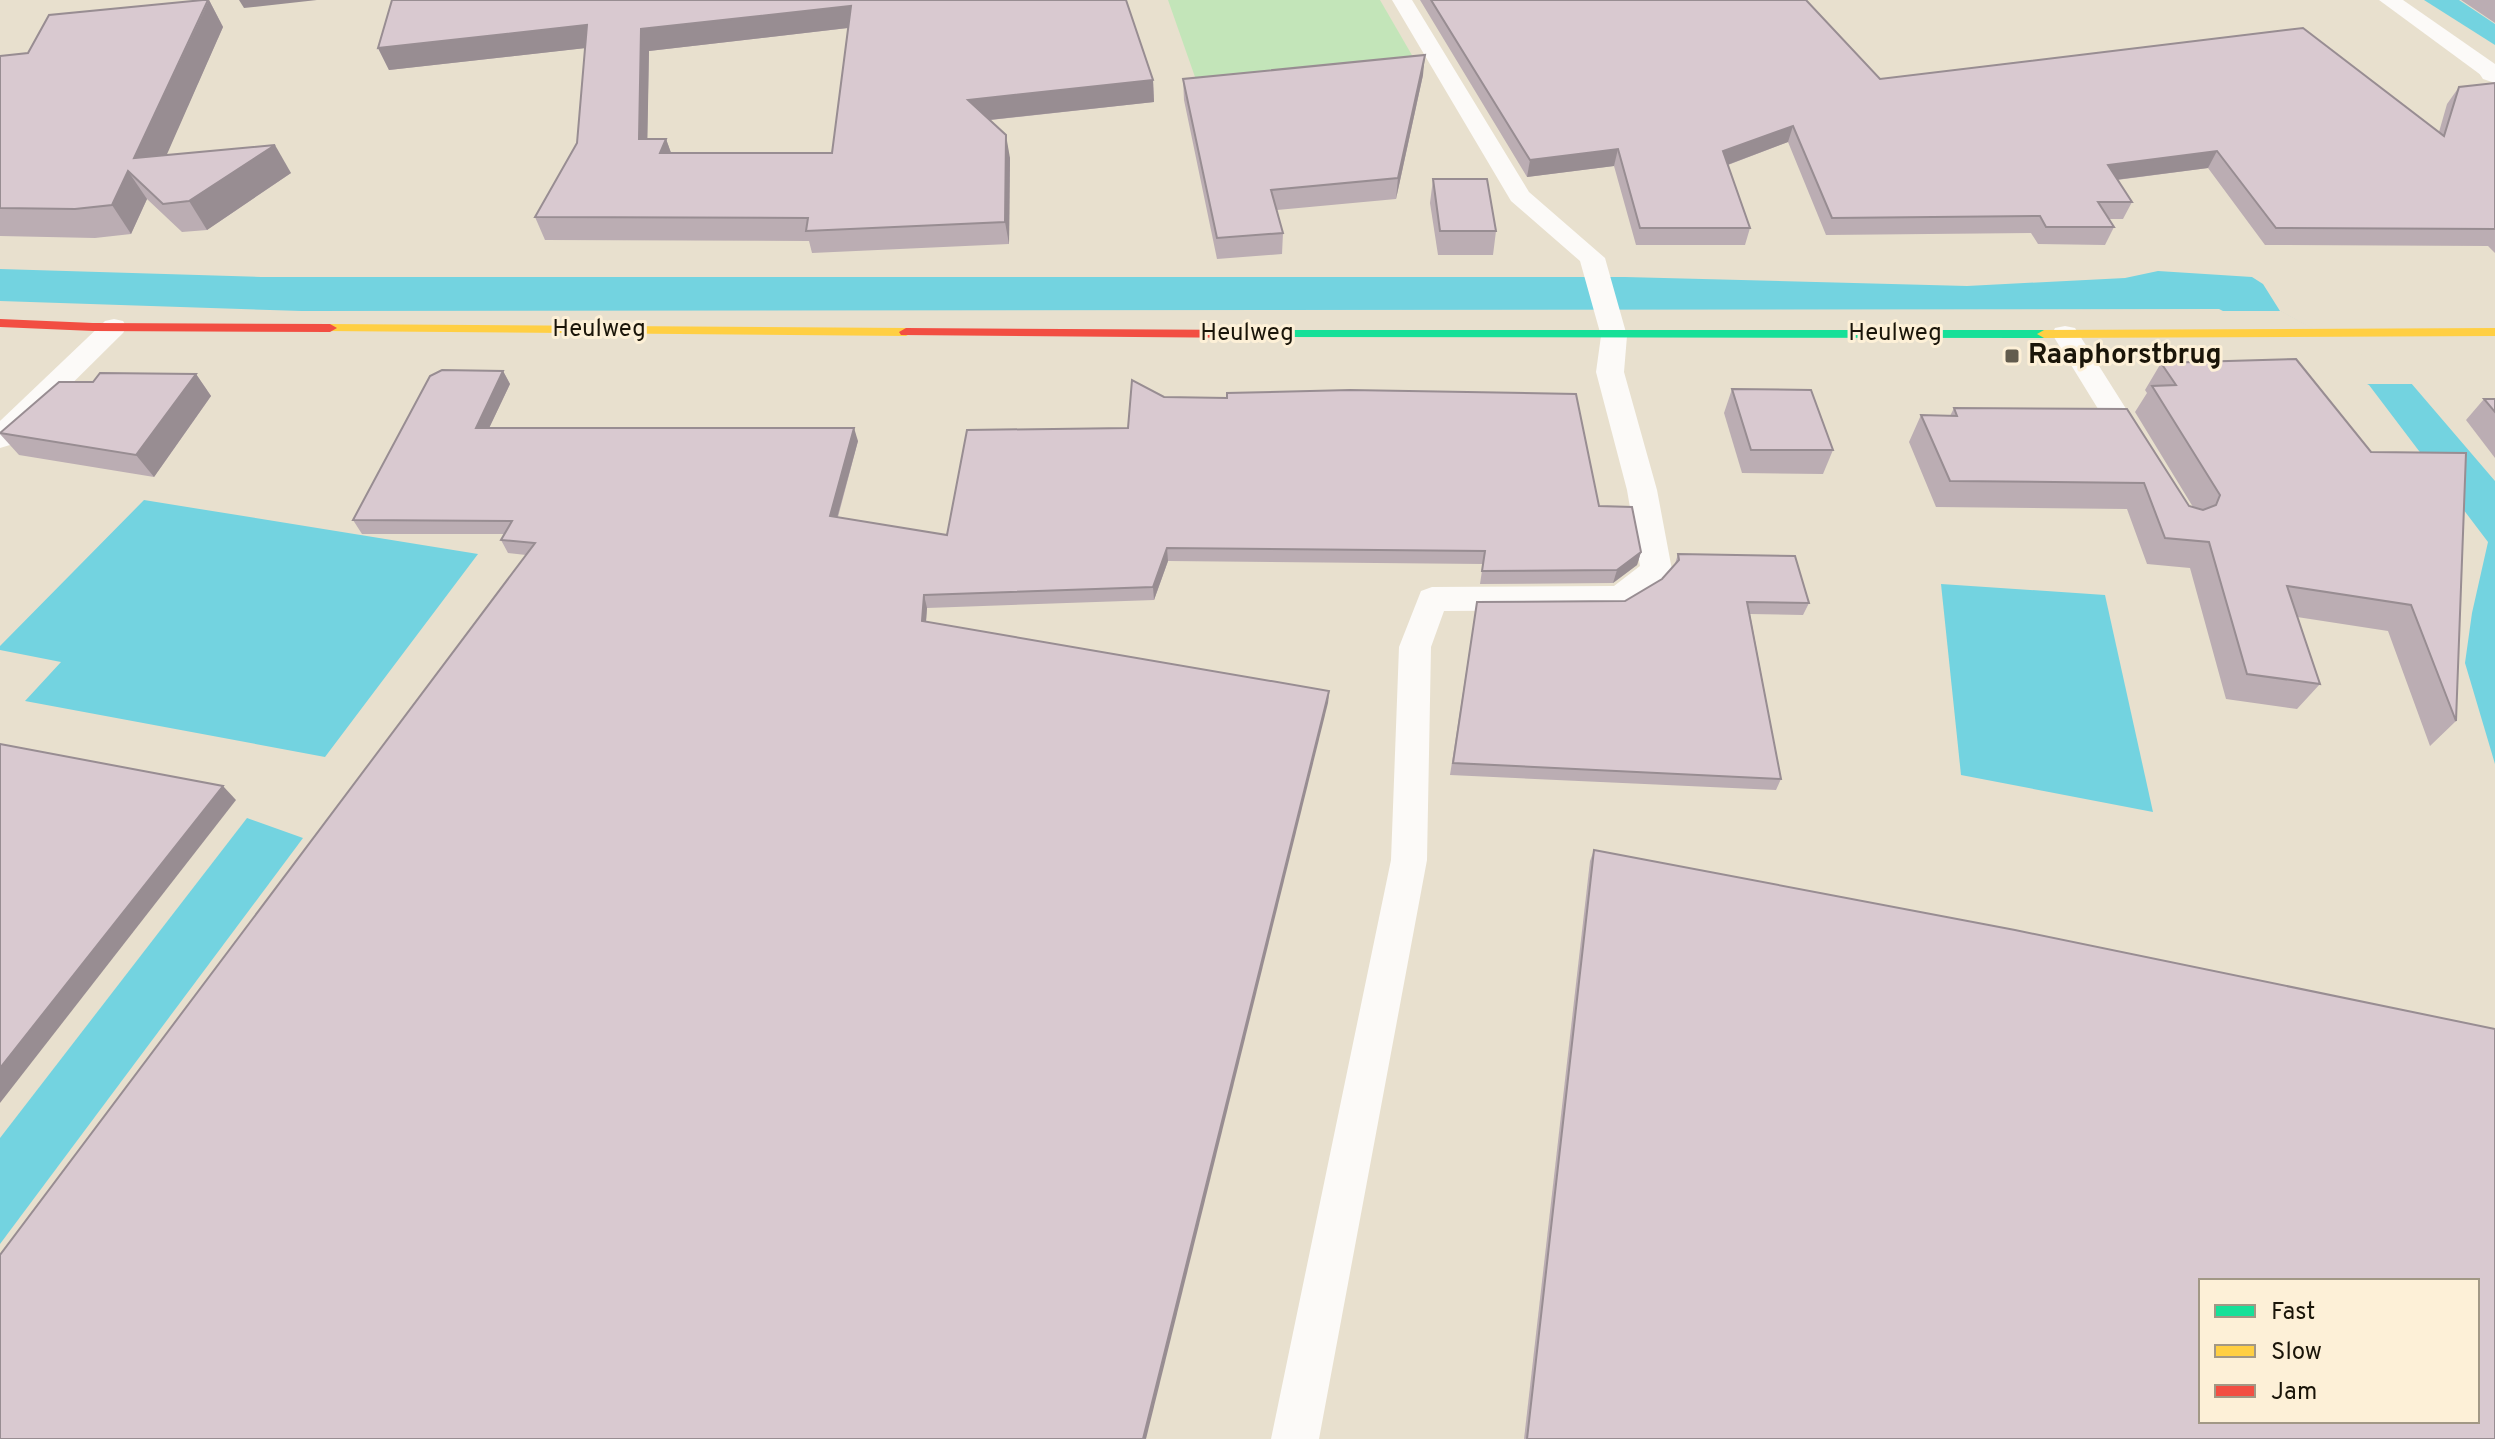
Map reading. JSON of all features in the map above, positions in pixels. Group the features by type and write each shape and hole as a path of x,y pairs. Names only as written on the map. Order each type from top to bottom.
{"main road":[{"name":"Heulweg","path":"0,323 114,327 1614,336 2495,332"}],"lane":[{"path":"1295,1439 1409,860 1415,647 1432,599 1621,598 1656,570 1642,490 1610,372 1614,336 1592,258 1520,196 1402,0"},
{"path":"2389,0 2494,74"},
{"path":"0,438 114,327"},
{"path":"2065,334 2151,471"}],"green space":[{"path":"1168,0 1380,0 1420,69 1202,97"}],"water":[{"path":"2424,0 2459,0 2495,24 2495,45"},
{"path":"0,269 261,277 1625,277 1967,286 2125,278 2158,271 2252,277 2263,284 2280,311 2411,383 2495,481 2495,764 2465,663 2472,613 2488,542 2369,385 2219,309 302,311 0,301"},
{"path":"144,500 478,554 325,757 25,701 61,662 0,650 0,646"},
{"path":"1941,584 2105,595 2153,812 1961,775"},
{"path":"247,818 303,838 0,1244 0,1138"}],"pier":[{"name":"Raaphorstbrug","path":"2219,311 2281,311 2416,384 2365,384"}],"building":[{"path":"208,0 134,158 275,145 189,201 163,204 128,171 112,205 75,209 0,208 0,56 28,53 49,15"},
{"path":"392,0 1126,0 1153,80 968,100 1006,135 1005,222 806,231 808,218 535,217 577,143 587,25 378,48","holes":["851,6 832,153 660,153 666,139 639,139 641,29"]},
{"path":"1431,0 1806,0 1880,79 2303,28 2444,136 2459,87 2495,83 2495,229 2276,228 2217,151 2108,165 2132,202 2098,202 2114,227 2046,227 2040,216 1832,218 1793,126 1723,151 1750,228 1640,228 1618,149 1530,160"},
{"path":"1425,55 1398,178 1271,190 1283,233 1217,238 1183,79"},
{"path":"1433,179 1487,179 1496,231 1440,231"},
{"path":"2296,359 2371,452 2466,453 2456,721 2411,605 2287,586 2320,684 2247,674 2209,542 2165,538 2144,483 1950,481 1921,415 1957,416 1954,408 2127,409 2189,506 2203,510 2216,505 2220,495 2152,386 2176,385 2161,363"},
{"path":"442,370 503,371 476,428 854,428 830,516 947,535 967,430 1128,428 1132,380 1164,397 1227,398 1227,393 1350,390 1576,394 1599,506 1632,507 1641,552 1617,570 1482,571 1485,551 1167,548 1153,587 924,595 922,621 1329,691 1143,1439 0,1439 0,1255 535,543 501,540 512,521 353,520 430,376"},
{"path":"100,373 196,374 136,455 0,433 59,382 93,382"},
{"path":"1732,389 1811,390 1833,450 1751,450"},
{"path":"2484,399 2495,399 2495,412"},
{"path":"1678,554 1795,556 1809,603 1747,602 1781,779 1453,763 1477,602 1625,601 1662,579 1679,560"},
{"path":"0,744 223,786 0,1068"},
{"path":"1594,850 2015,930 2495,1029 2495,1439 1527,1439"}],"traffic: fast":[{"path":"1254,334 2044,334"}],"traffic: slow":[{"path":"330,328 906,332"},
{"path":"2044,334 2495,332"}],"traffic: jam":[{"path":"0,323 93,327 330,328"},
{"path":"906,332 1254,334"}],"place":[{"name":"Raaphorstbrug","path":"2012,356"}]}
